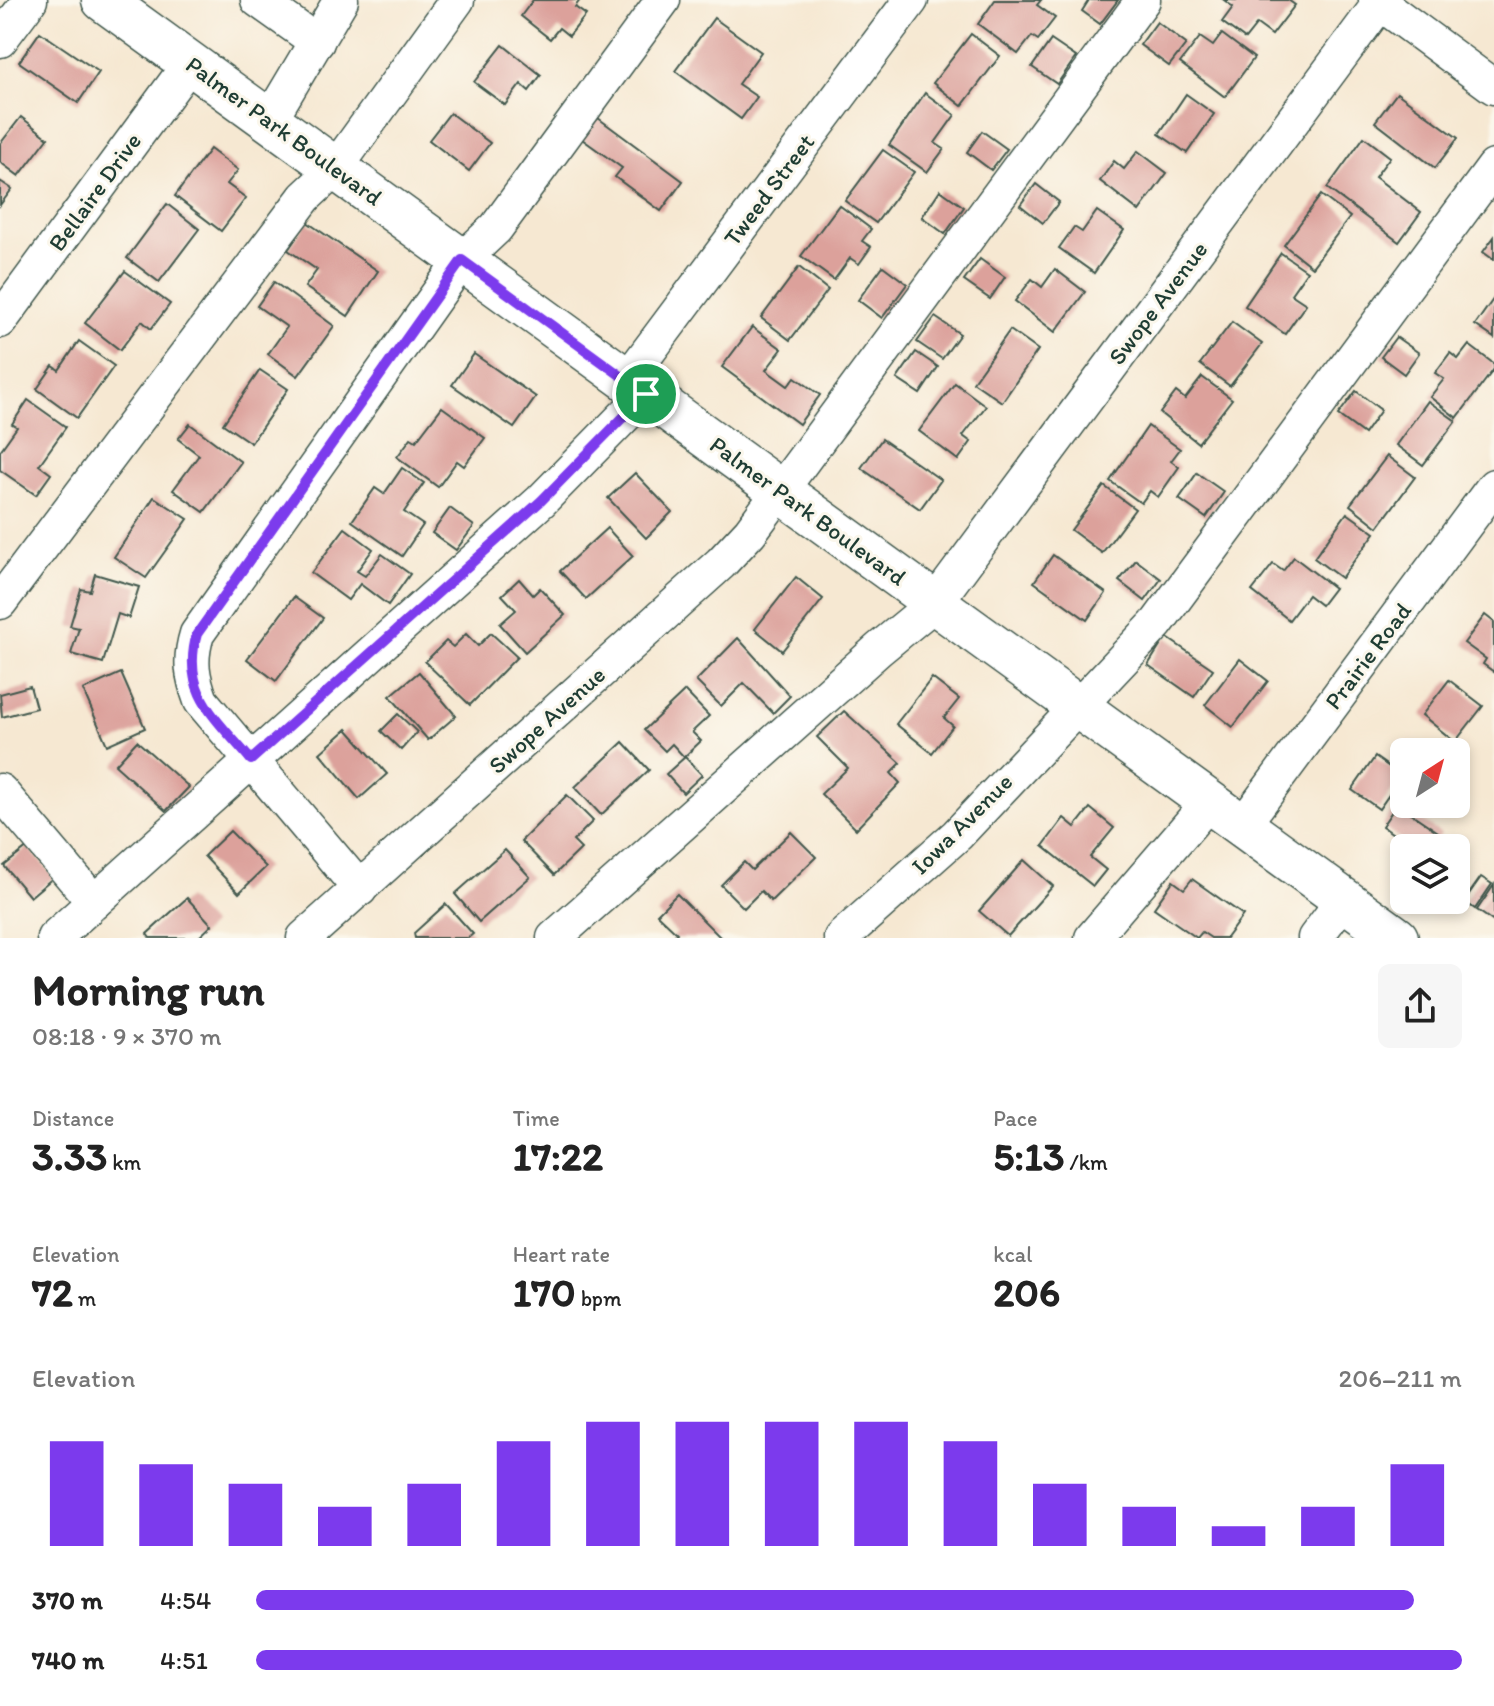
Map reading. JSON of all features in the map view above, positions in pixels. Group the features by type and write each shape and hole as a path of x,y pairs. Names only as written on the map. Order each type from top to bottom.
{"main road":[{"name":"Palmer Park Boulevard","path":"103,0 1397,938"}],"street":[{"path":"0,40 30,0"},
{"path":"258,0 317,42"},
{"path":"269,121 341,0"},
{"path":"0,602 305,197 335,169 457,0"},
{"path":"360,889 201,701 192,677 191,655 197,634 462,260 496,228 663,0"},
{"name":"Tweed Street","path":"54,938 541,501 636,387 911,0"},
{"name":"Swope Avenue","path":"304,938 721,563 781,492 1143,0"},
{"path":"1378,1 1494,87"},
{"name":"Swope Avenue","path":"554,938 879,649 935,603 1378,1"},
{"name":"Bellaire Drive","path":"0,321 190,63"},
{"name":"Iowa Avenue","path":"841,938 957,835 1042,740 1081,706 1157,623 1494,167"},
{"name":"Prairie Road","path":"1242,826 1494,486"},
{"path":"0,791 94,902"},
{"path":"1092,938 1209,802"},
{"path":"1315,938 1344,899"}],"building":[{"path":"533,0 580,0 575,7 586,15 569,36 559,28 550,39 521,16"},
{"path":"995,0 1041,0 1037,5 1055,18 1038,40 1032,36 1018,54 978,24"},
{"path":"1089,0 1118,0 1100,24 1082,11"},
{"path":"1224,0 1288,0 1295,5 1272,35 1257,24 1245,39 1222,22 1233,7"},
{"path":"714,18 761,52 738,84 757,97 741,119 675,71"},
{"path":"1157,22 1186,44 1169,66 1140,45"},
{"path":"40,32 99,72 78,103 19,62"},
{"path":"971,34 1000,56 962,106 933,83"},
{"path":"1222,34 1254,58 1225,97 1180,63 1200,37 1213,46"},
{"path":"1051,40 1076,57 1057,84 1032,67"},
{"path":"503,45 541,75 529,91 521,84 505,105 474,82"},
{"path":"925,93 955,115 935,143 944,149 927,172 889,145"},
{"path":"1397,93 1458,138 1435,168 1375,122"},
{"path":"1186,94 1214,114 1187,153 1159,134"},
{"path":"450,113 490,143 469,171 429,140"},
{"path":"21,117 48,138 19,176 0,162 0,144"},
{"path":"598,118 683,181 661,211 615,177 622,168 582,139"},
{"path":"982,131 1007,149 991,170 967,152"},
{"path":"1364,137 1390,157 1375,177 1421,212 1399,242 1327,188"},
{"path":"210,149 238,170 227,184 246,198 221,231 175,196"},
{"path":"883,150 914,172 876,223 845,201"},
{"path":"1138,151 1167,173 1139,211 1100,181 1114,161 1124,169"},
{"path":"0,181 12,189 0,205"},
{"path":"1036,184 1059,202 1043,223 1020,205"},
{"path":"940,190 964,207 945,234 922,217"},
{"path":"1321,195 1350,217 1312,267 1284,245"},
{"path":"167,204 199,229 159,282 127,258"},
{"path":"839,205 871,229 862,241 871,247 859,264 850,258 834,280 801,256"},
{"path":"1097,211 1124,230 1094,273 1059,248 1074,227 1082,232"},
{"path":"307,222 378,271 348,316 305,287 317,270 288,250"},
{"path":"1494,237 1494,260 1483,252"},
{"path":"1281,253 1307,271 1291,294 1306,304 1285,334 1245,306"},
{"path":"980,259 1005,277 990,299 964,281"},
{"path":"883,266 907,284 882,318 858,300"},
{"path":"799,267 828,290 790,340 761,318"},
{"path":"1055,269 1085,292 1055,332 1015,301 1032,279 1042,287"},
{"path":"125,271 170,304 151,329 142,321 120,350 85,323"},
{"path":"274,282 334,326 298,376 268,354 287,327 257,306"},
{"path":"1494,298 1494,338 1475,325"},
{"path":"935,317 960,334 942,359 917,342"},
{"path":"1232,322 1262,344 1230,386 1200,364"},
{"path":"752,327 782,349 766,370 788,386 795,377 820,395 799,424 722,367"},
{"path":"1010,330 1038,350 1002,402 973,382"},
{"path":"1396,337 1419,353 1404,374 1381,357"},
{"path":"79,341 114,366 77,418 37,389 53,366 59,370"},
{"path":"1469,345 1494,364 1494,369 1457,418 1430,397 1444,379 1435,373 1450,353 1458,359"},
{"path":"916,352 938,367 920,394 897,379"},
{"path":"474,354 536,397 514,428 452,385"},
{"path":"260,370 288,389 251,443 223,424"},
{"path":"1202,377 1232,399 1198,443 1160,413 1176,392 1185,399"},
{"path":"955,383 986,406 963,436 971,442 958,460 919,431"},
{"path":"1356,391 1381,410 1364,434 1338,415"},
{"path":"28,400 66,427 39,465 51,474 36,495 0,470 0,451 17,427 12,424"},
{"path":"1428,401 1456,421 1423,465 1396,445"},
{"path":"442,407 485,438 464,466 457,461 438,487 397,457 411,438 416,441"},
{"path":"190,424 241,462 204,512 173,490 199,455 178,439"},
{"path":"1148,426 1180,449 1171,461 1179,467 1158,497 1150,491 1141,503 1110,481"},
{"path":"882,439 941,480 920,509 861,468"},
{"path":"1387,456 1415,477 1378,527 1350,505"},
{"path":"402,468 424,483 404,512 423,525 402,556 352,521 375,488 384,494"},
{"path":"635,473 672,512 646,538 608,498"},
{"path":"1197,473 1224,492 1206,518 1179,499"},
{"path":"1104,486 1135,509 1102,553 1071,530"},
{"path":"154,497 188,519 146,578 114,557"},
{"path":"450,508 474,526 456,550 432,533"},
{"path":"1347,513 1375,533 1341,578 1314,558"},
{"path":"345,528 373,549 357,571 365,576 382,554 410,574 388,605 360,584 348,600 311,573"},
{"path":"607,528 633,556 586,599 560,571"},
{"path":"1053,555 1106,593 1087,620 1034,582"},
{"path":"1294,557 1334,588 1321,605 1308,595 1289,620 1252,591 1273,564 1283,571"},
{"path":"1136,560 1161,579 1145,601 1119,581"},
{"path":"95,574 139,587 129,618 118,614 103,663 71,654 79,628 70,626 81,589 90,591"},
{"path":"796,577 823,599 782,651 755,629"},
{"path":"519,579 533,595 540,588 565,615 525,652 500,624 516,610 502,595"},
{"path":"294,597 323,618 276,681 247,659"},
{"path":"1485,615 1494,622 1494,672 1483,664 1486,659 1464,643"},
{"path":"491,633 517,657 470,705 425,662 446,641 453,647 466,634 478,646"},
{"path":"1166,637 1213,669 1194,697 1148,665"},
{"path":"738,638 790,696 773,713 744,683 721,706 696,681"},
{"path":"1240,659 1268,681 1233,727 1205,705"},
{"path":"419,672 456,716 428,740 390,696"},
{"path":"121,673 145,728 107,745 83,690"},
{"path":"932,678 959,699 944,718 953,726 932,753 896,724"},
{"path":"1449,680 1483,706 1458,738 1450,738 1422,715"},
{"path":"30,686 36,708 2,717 0,694"},
{"path":"685,691 709,716 692,732 701,741 684,757 672,744 665,751 644,730"},
{"path":"844,711 901,763 891,773 900,783 856,829 821,794 848,768 817,737"},
{"path":"398,714 417,732 401,750 381,731"},
{"path":"347,729 387,774 359,799 320,753"},
{"path":"137,741 189,787 166,811 115,765"},
{"path":"623,742 649,770 601,815 575,787"},
{"path":"685,757 702,775 683,793 666,774"},
{"path":"1375,757 1390,768 1390,793 1379,809 1352,790"},
{"path":"567,795 593,821 573,841 581,849 554,875 521,841"},
{"path":"1090,808 1114,828 1090,857 1106,870 1093,886 1043,846 1064,818 1075,827"},
{"path":"1390,814 1390,818 1418,818 1441,834 1393,834 1382,826"},
{"path":"230,831 266,867 239,893 204,856"},
{"path":"791,832 816,857 771,901 761,891 744,908 721,885 744,862 752,870"},
{"path":"28,847 54,877 30,897 4,866"},
{"path":"505,850 530,877 479,922 455,894"},
{"path":"1024,860 1053,886 1008,936 979,911"},
{"path":"1481,877 1492,884 1475,909 1470,905 1470,893"},
{"path":"1192,879 1243,915 1226,938 1211,938 1202,932 1197,938 1154,908 1173,881 1184,889"},
{"path":"1494,885 1494,922 1477,910"},
{"path":"677,894 721,938 672,938 677,933 657,914"},
{"path":"187,898 212,925 198,938 150,938 147,934"},
{"path":"446,904 473,934 468,938 415,938 414,933"}],"route":[{"path":"462,260 646,394 541,501 251,760 201,701 192,677 191,655 197,634 462,260"}]}
